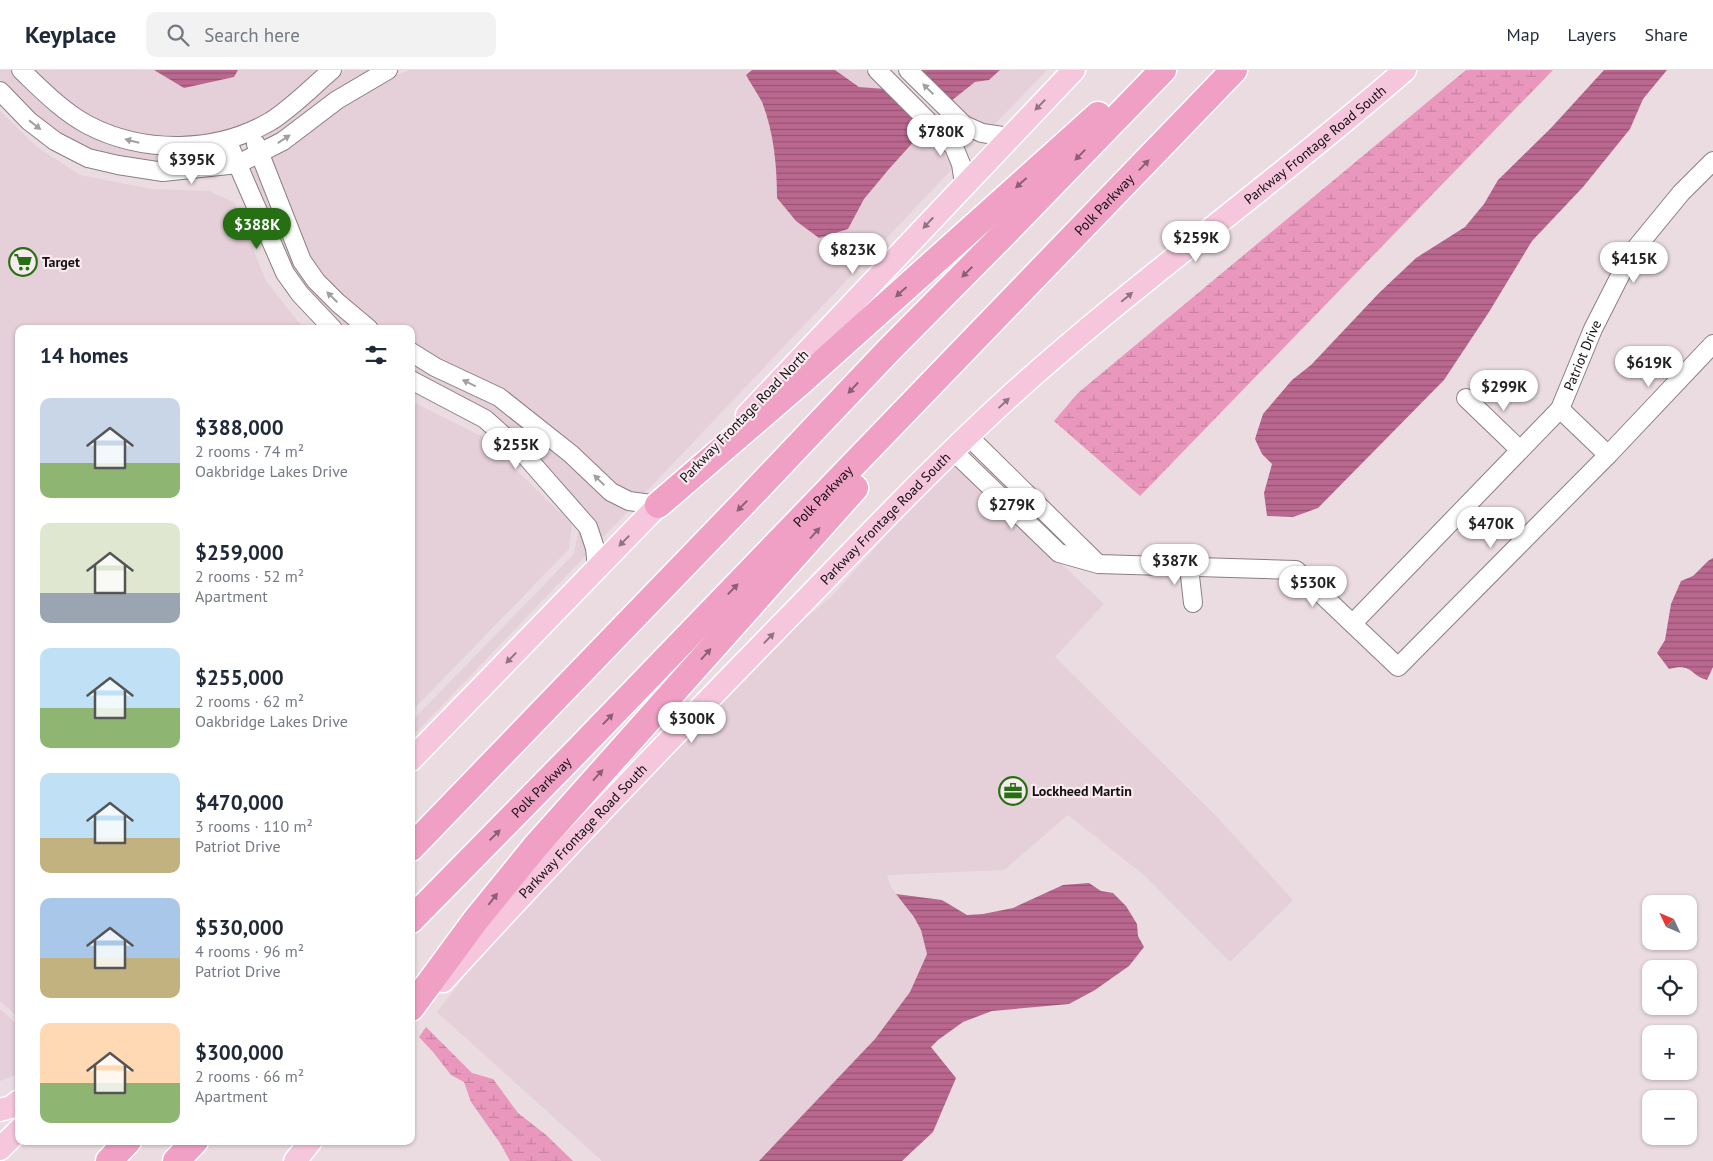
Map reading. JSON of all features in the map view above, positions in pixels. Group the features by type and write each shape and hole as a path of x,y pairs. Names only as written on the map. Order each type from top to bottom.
{"highway":[{"path":"658,505 803,380 1034,171 1150,70"},
{"path":"415,844 889,350 1163,70"},
{"name":"Polk Parkway","path":"415,916 577,751 1234,70"},
{"path":"415,1003 476,921 535,847 766,587 996,333 1086,225"},
{"path":"109,1161 124,1145"},
{"path":"176,1161 191,1145"}],"main road":[{"name":"Parkway Frontage Road North","path":"415,756 746,416 1074,70"},
{"name":"Parkway Frontage Road South","path":"415,1013 527,889 594,819 856,548 960,444 1021,387 1151,276 1405,70"},
{"path":"0,1110 15,1104"},
{"path":"0,1149 15,1134"},
{"path":"295,1161 308,1145"}],"street":[{"path":"21,70 58,105 88,126 127,140 158,146 188,146 228,140 273,119 332,70"},
{"path":"0,91 30,121 55,141 88,158 163,172 238,164 283,141 337,100 388,70"},
{"path":"877,70 954,147 961,164 964,184"},
{"path":"908,70 964,125 982,133 1009,137"},
{"path":"250,130 302,261 316,281 364,325"},
{"path":"228,140 285,273 300,294 329,325"},
{"name":"Patriot Drive","path":"1353,624 1560,409 1593,329 1631,254 1681,194 1713,161"},
{"path":"960,444 1060,553 1098,564 1296,570 1398,667 1608,455 1713,344"},
{"path":"415,354 499,397 571,454 612,492 629,500 658,505"},
{"path":"415,382 485,419 522,452 588,527 595,548 597,569"},
{"path":"1466,398 1520,450"},
{"path":"1560,409 1608,455"},
{"path":"1189,567 1193,603"}],"shaded area":[{"path":"0,70 11,70 53,110 125,147 157,154 189,153 223,148 227,158 162,164 119,158 90,151 58,134 34,116 0,79"},
{"path":"32,70 154,70 184,88 234,77 238,70 319,70 289,97 265,114 225,132 187,138 158,138 128,132 92,119 63,99"},
{"path":"154,70 238,70 234,77 184,88"},
{"path":"345,70 371,70 278,134 263,142 260,135"},
{"path":"409,70 752,70 746,75 761,101 770,126 777,169 777,198 848,229 864,199 926,128 948,151 954,167 643,495 631,493 616,486 415,346 415,325 378,325 369,320 322,277 309,258 270,158 342,107 388,79"},
{"path":"752,70 835,70 859,87 886,89 926,128 864,199 848,229 819,238 796,221 777,198 772,138 766,114 762,102 746,75"},
{"path":"835,70 865,70 886,89 859,87"},
{"path":"919,70 1000,70 989,80 975,82 951,101"},
{"path":"1000,70 1047,70 992,127 968,118 951,101 975,82 989,80"},
{"path":"1604,70 1667,70 1643,99 1630,129 1583,187 1532,241 1489,312 1444,380 1318,508 1293,517 1267,516 1264,493 1272,464 1262,454 1255,439 1263,414 1292,380 1311,365 1379,293 1416,258 1465,227 1484,204 1498,180 1551,128"},
{"path":"0,111 37,147 80,175 151,189 209,191 234,202 266,281 301,325 15,325 15,1014 0,1001"},
{"path":"256,164 287,246 354,325 340,325 306,290 292,270 248,169"},
{"path":"415,363 495,404 630,509 601,539 594,522 565,491 415,375"},
{"path":"415,403 481,436 572,524 569,549 415,708"},
{"path":"954,462 1104,604 1055,657 1215,815 1293,900 1230,962 1145,876 1068,815 1004,870 887,875 891,887 914,917 921,930 927,954 910,992 875,1039 759,1161 602,1161 437,1012 499,932 588,837 697,730 694,727 765,653 832,596"},
{"path":"579,527 588,553 415,734 415,718 574,554"},
{"path":"1713,558 1713,667 1707,680 1683,667 1669,669 1657,653 1665,640 1671,604 1681,581 1693,576"},
{"path":"1089,883 1101,891 1113,893 1126,906 1137,924 1138,936 1144,947 1129,966 1095,990 1069,1004 992,1011 963,1022 938,1040 931,1047 956,1078 933,1132 902,1161 759,1161 875,1039 910,992 927,954 921,930 914,917 896,894 942,900 967,915 1013,908 1063,885"},
{"path":"0,1009 15,1022 15,1075 0,1081"}],"green space":[{"path":"1466,70 1553,70 1140,496 1054,421 1078,393"},
{"path":"426,1027 472,1073 493,1079 518,1113 545,1134 573,1161 510,1161 500,1143 471,1102 464,1082 451,1075 419,1037"}],"place":[{"name":"Target","path":"23,262"},
{"name":"Lockheed Martin","path":"1013,791"}]}
